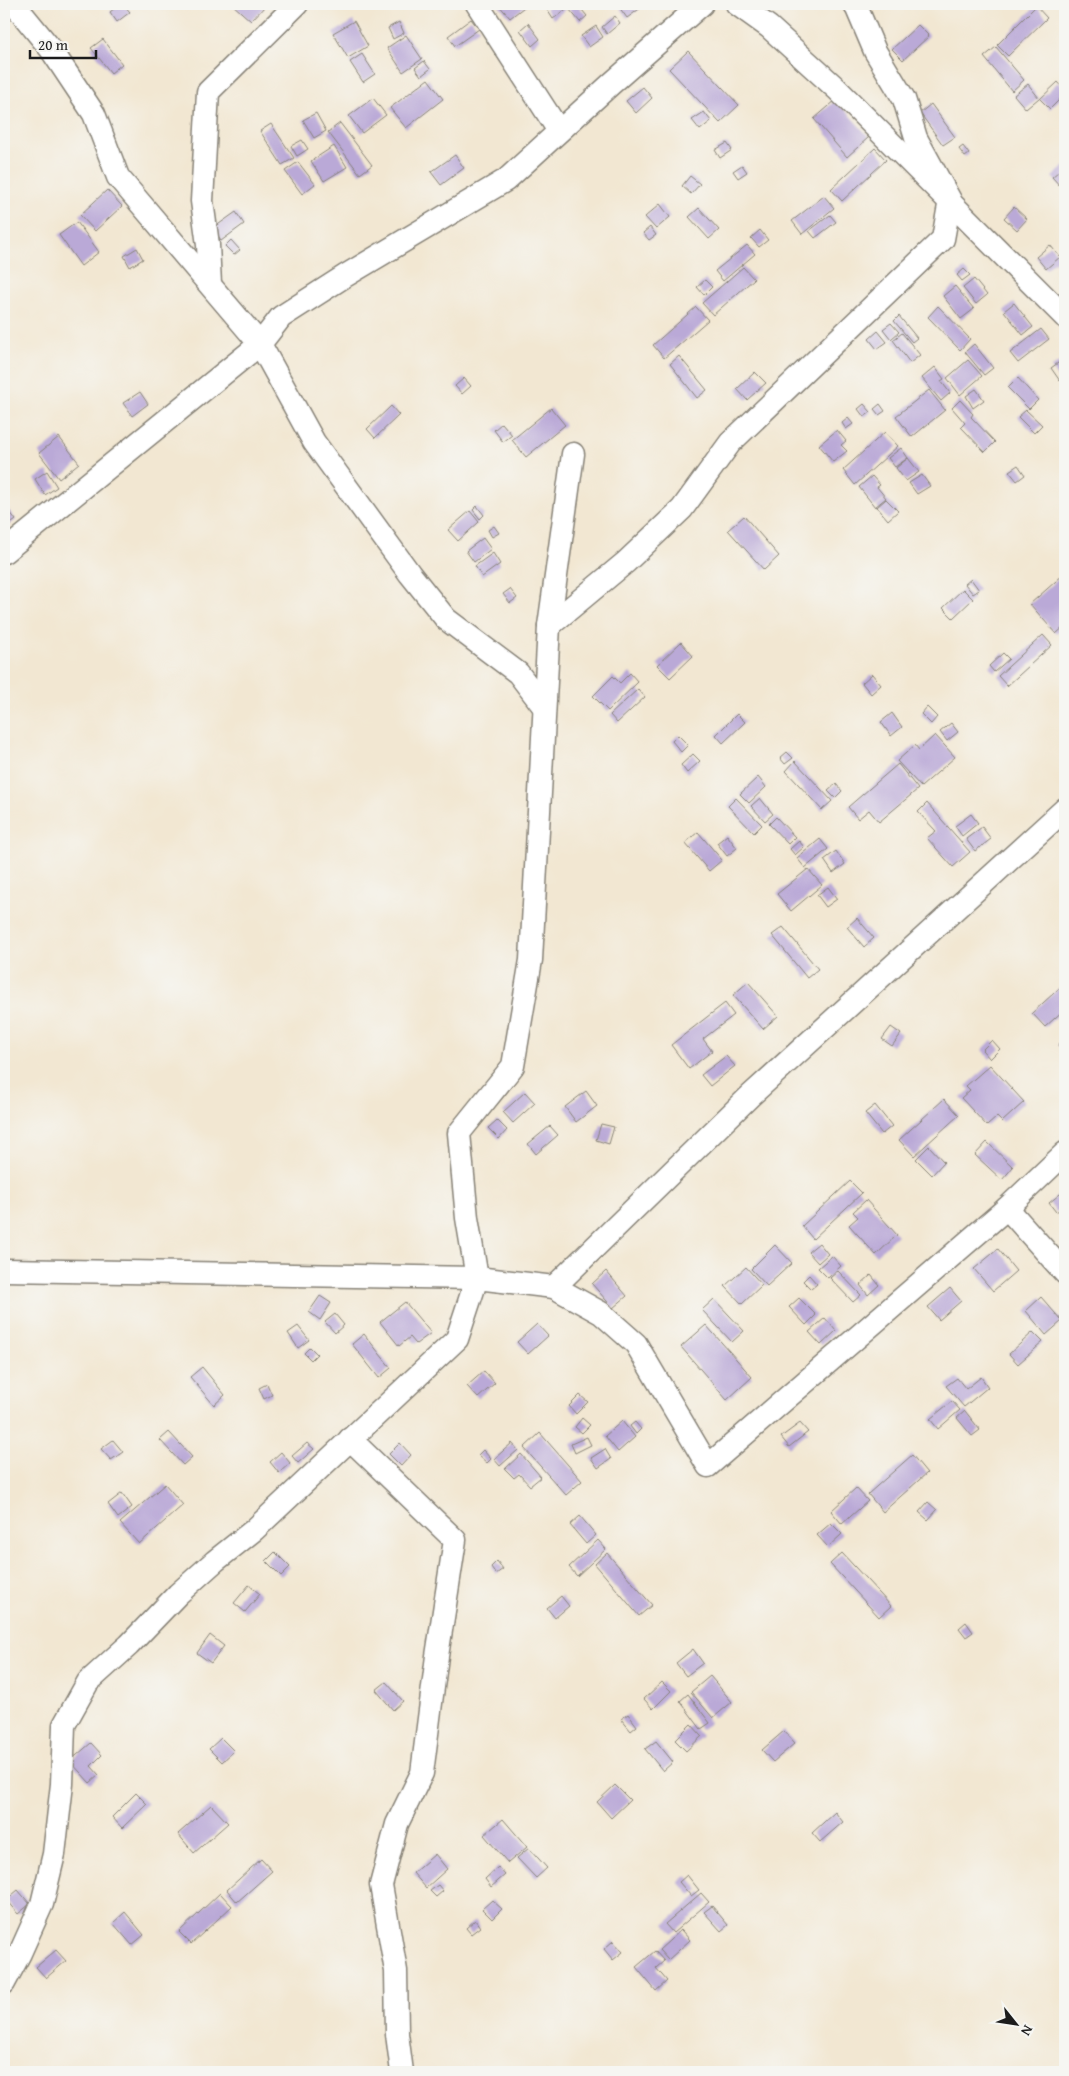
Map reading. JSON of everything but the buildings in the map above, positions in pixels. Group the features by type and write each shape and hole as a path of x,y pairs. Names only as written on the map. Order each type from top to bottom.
{"street":[{"path":"14,4 50,48 94,114 118,177 260,344 314,442 410,574 446,619 518,673 544,707"},
{"path":"210,284 208,245 202,201 208,92 297,4"},
{"path":"476,4 559,131"},
{"path":"4,552 260,344 281,317 345,276 506,180 702,4"},
{"path":"737,4 769,28 837,89 1065,317"},
{"path":"549,626 626,562 682,509 730,443 943,239 950,200 916,138 904,99 875,50 856,4"},
{"path":"4,1982 20,1953 42,1904 55,1845 62,1784 64,1725 88,1682 129,1645 178,1594 254,1530 457,1339 477,1278 467,1218 459,1133 513,1066 531,960 549,626 573,454"},
{"path":"554,1286 750,1096 1065,809"},
{"path":"4,1270 477,1278 554,1286 601,1313 636,1344 708,1466 1007,1208 1065,1153"},
{"path":"1007,1208 1065,1273"},
{"path":"350,1439 455,1540 437,1656 422,1773 397,1824 381,1885 396,1971 397,2034 402,2072"}]}
